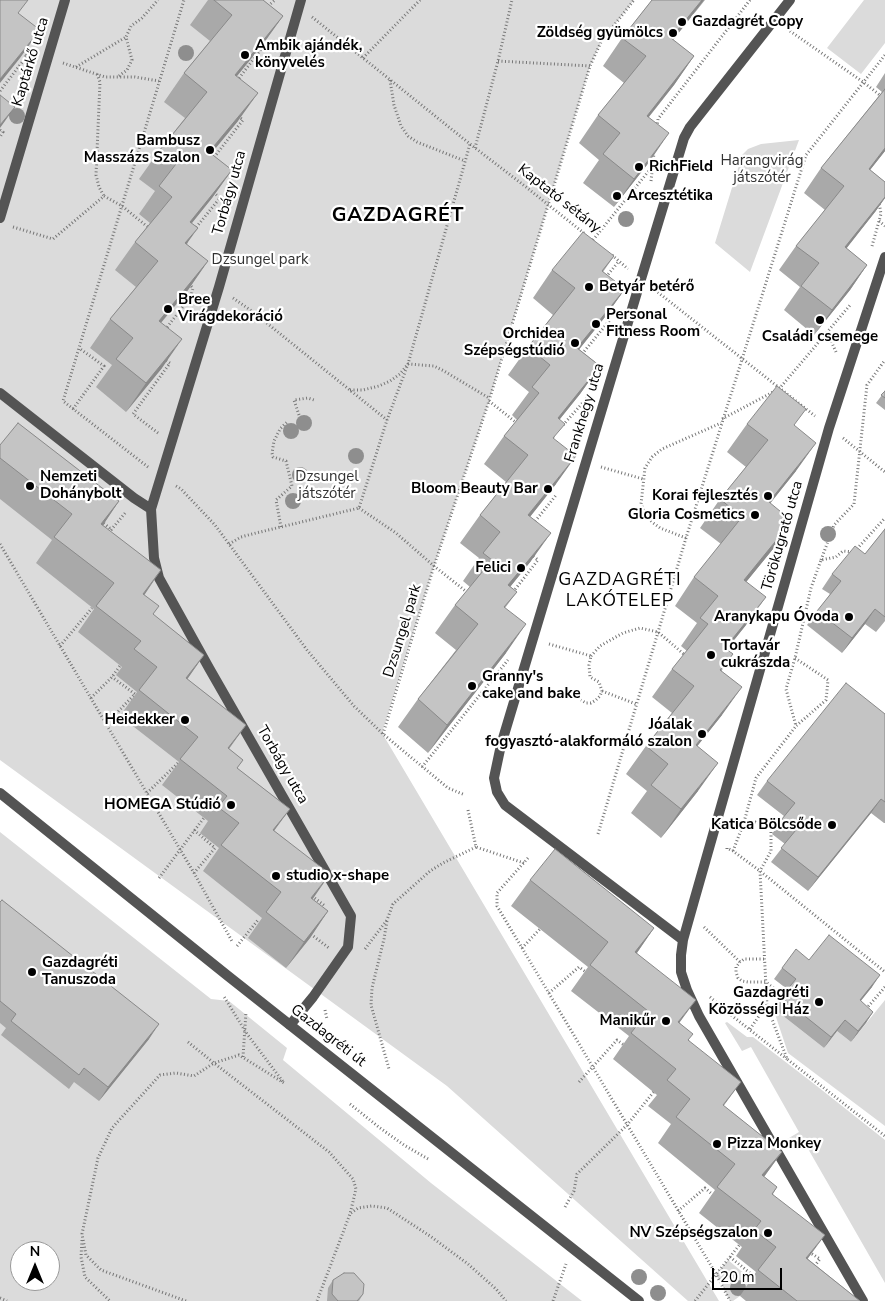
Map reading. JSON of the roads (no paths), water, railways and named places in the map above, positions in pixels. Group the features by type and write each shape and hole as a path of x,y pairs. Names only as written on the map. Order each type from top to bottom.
{"street":[{"name":"Kaptárkő utca","path":"4,222 65,0"},
{"name":"Frankhegy utca","path":"683,940 505,805 497,792 494,778 496,764 684,138 690,127 790,0"},
{"name":"Torbágy utca","path":"290,1025 313,997 348,947 351,916 159,578 154,558 151,509 219,287 300,3"},
{"name":"Törökugrató utca","path":"863,1301 699,1016 681,972 680,955 829,428 885,257"},
{"path":"0,393 134,498 151,509"},
{"name":"Gazdagréti út","path":"0,793 639,1301"}],"place":[{"name":"Gazdagrét Copy","path":"682,22"},
{"name":"Zöldség gyümölcs","path":"673,33"},
{"name":"Ambik ajándék, könyvelés","path":"245,55"},
{"name":"Bambusz Masszázs Szalon","path":"210,150"},
{"name":"RichField","path":"639,167"},
{"name":"Arcesztétika","path":"617,196"},
{"name":"Betyár betérő","path":"589,287"},
{"name":"Bree Virágdekoráció","path":"168,309"},
{"name":"Családi csemege","path":"820,320"},
{"name":"Personal Fitness Room","path":"596,324"},
{"name":"Orchidea Szépségstúdió","path":"575,343"},
{"name":"Nemzeti Dohánybolt","path":"30,486"},
{"name":"Bloom Beauty Bar","path":"548,489"},
{"name":"Korai fejlesztés","path":"768,496"},
{"name":"Gloria Cosmetics","path":"755,515"},
{"name":"Felici","path":"521,568"},
{"name":"Aranykapu Óvoda","path":"849,617"},
{"name":"Tortavár cukrászda","path":"711,655"},
{"name":"Granny's cake and bake","path":"472,686"},
{"name":"Heidekker","path":"185,720"},
{"name":"Jóalak fogyasztó-alakformáló szalon","path":"702,734"},
{"name":"HOMEGA Stúdió","path":"231,805"},
{"name":"Katica Bölcsőde","path":"832,825"},
{"name":"studio x-shape","path":"276,876"},
{"name":"Gazdagréti Tanuszoda","path":"32,972"},
{"name":"Gazdagréti Közösségi Ház","path":"819,1002"},
{"name":"Manikűr","path":"666,1021"},
{"name":"Pizza Monkey","path":"717,1144"},
{"name":"NV Szépségszalon","path":"768,1233"}],"district":[{"name":"GAZDAGRÉT","path":"398,216"},
{"name":"GAZDAGRÉTI LAKÓTELEP","path":"620,591"}],"park label":[{"name":"Harangvirág játszótér","path":"762,170"},
{"name":"Dzsungel park","path":"260,260"},
{"name":"Dzsungel játszótér","path":"327,486"}]}
